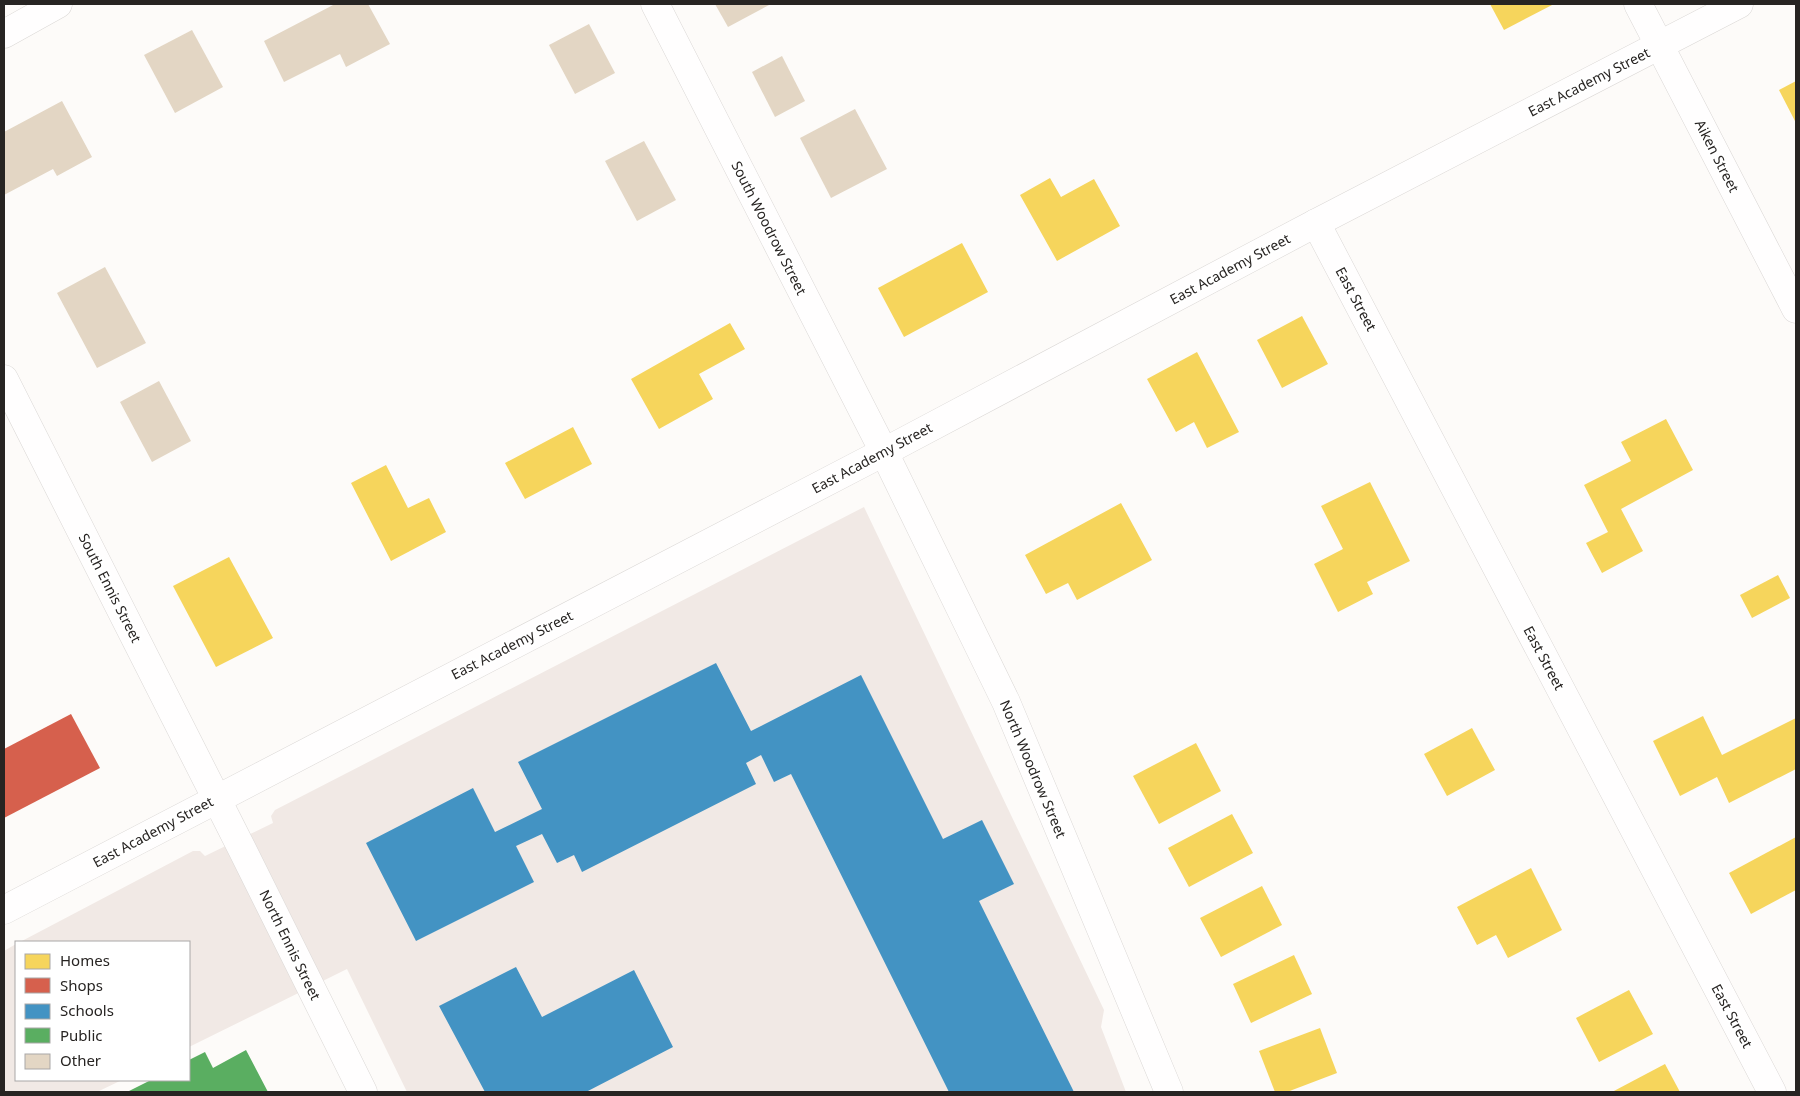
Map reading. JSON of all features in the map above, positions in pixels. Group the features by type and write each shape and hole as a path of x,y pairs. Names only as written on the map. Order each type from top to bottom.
{"street":[{"path":"4,34 58,4"},
{"name":"South Woodrow Street","path":"655,4 884,452"},
{"name":"Aiken Street","path":"1638,4 1796,309"},
{"name":"East Academy Street","path":"4,910 884,452 1316,223 1739,4"},
{"name":"East Street","path":"1316,223 1772,1092"},
{"name":"South Ennis Street","path":"4,378 216,799"},
{"name":"North Woodrow Street","path":"884,452 1006,702 1169,1092"},
{"name":"North Ennis Street","path":"216,799 363,1092"}],"shaded area":[{"path":"864,507 1104,1010 1101,1027 1126,1092 407,1092 347,969 190,1047 190,941 22,941 193,851 200,851 205,856 273,823 271,816 275,810"},
{"path":"15,945 15,1081 120,1081 97,1092 4,1092 4,951"}],"building: Homes":[{"path":"1490,4 1554,4 1504,30"},
{"path":"1796,81 1796,123 1779,90"},
{"path":"1050,178 1061,197 1094,179 1120,226 1057,261 1020,195"},
{"path":"962,243 988,292 904,337 878,288"},
{"path":"1302,316 1328,364 1282,388 1257,340"},
{"path":"730,323 745,349 699,374 713,399 659,429 631,379"},
{"path":"1197,352 1239,432 1207,448 1194,422 1176,432 1147,379"},
{"path":"1666,419 1693,470 1621,509 1643,551 1602,573 1586,543 1608,532 1584,485 1631,461 1621,442"},
{"path":"573,427 592,464 525,499 505,463"},
{"path":"386,465 408,508 429,498 446,532 391,561 351,483"},
{"path":"1370,482 1410,561 1367,582 1373,594 1338,612 1314,564 1343,549 1321,506"},
{"path":"1121,503 1152,560 1077,600 1068,583 1046,594 1025,555"},
{"path":"229,557 273,638 216,667 173,586"},
{"path":"1778,575 1790,598 1752,618 1740,595"},
{"path":"1703,716 1722,755 1796,718 1796,769 1729,803 1717,777 1680,796 1653,741"},
{"path":"1472,728 1495,770 1447,796 1424,754"},
{"path":"1196,743 1221,791 1159,824 1133,776"},
{"path":"1232,814 1253,853 1189,887 1168,848"},
{"path":"1796,837 1796,890 1751,914 1729,873"},
{"path":"1531,868 1562,930 1508,958 1496,935 1477,945 1457,907"},
{"path":"1262,886 1282,925 1221,957 1200,918"},
{"path":"1294,955 1312,994 1251,1023 1233,984"},
{"path":"1629,990 1653,1034 1599,1062 1576,1018"},
{"path":"1320,1028 1337,1073 1287,1092 1275,1092 1259,1051"},
{"path":"1665,1064 1680,1092 1612,1092"}],"building: Shops":[{"path":"71,714 100,768 4,818 4,749"}],"building: Schools":[{"path":"716,663 751,731 861,675 943,839 982,820 1014,884 979,901 1074,1092 949,1092 791,774 774,782 761,755 746,763 756,784 582,872 574,855 557,863 542,834 516,846 534,882 416,941 366,843 473,788 495,832 542,809 518,762"},
{"path":"516,967 542,1017 634,970 673,1047 586,1092 485,1092 439,1006"}],"building: Public":[{"path":"246,1050 268,1092 127,1092 149,1081 190,1081 190,1060 205,1052 213,1068"}],"building: Other":[{"path":"335,4 368,4 390,44 346,67 340,54 284,82 264,41"},
{"path":"715,4 771,4 728,27"},
{"path":"589,24 615,73 575,94 549,45"},
{"path":"192,30 223,87 175,113 144,55"},
{"path":"782,56 805,101 775,117 752,72"},
{"path":"62,101 92,157 57,176 53,169 4,195 4,132"},
{"path":"855,109 887,169 831,198 800,138"},
{"path":"644,141 676,200 637,221 605,161"},
{"path":"105,267 146,343 97,368 57,293"},
{"path":"159,381 191,441 152,462 120,402"}]}
